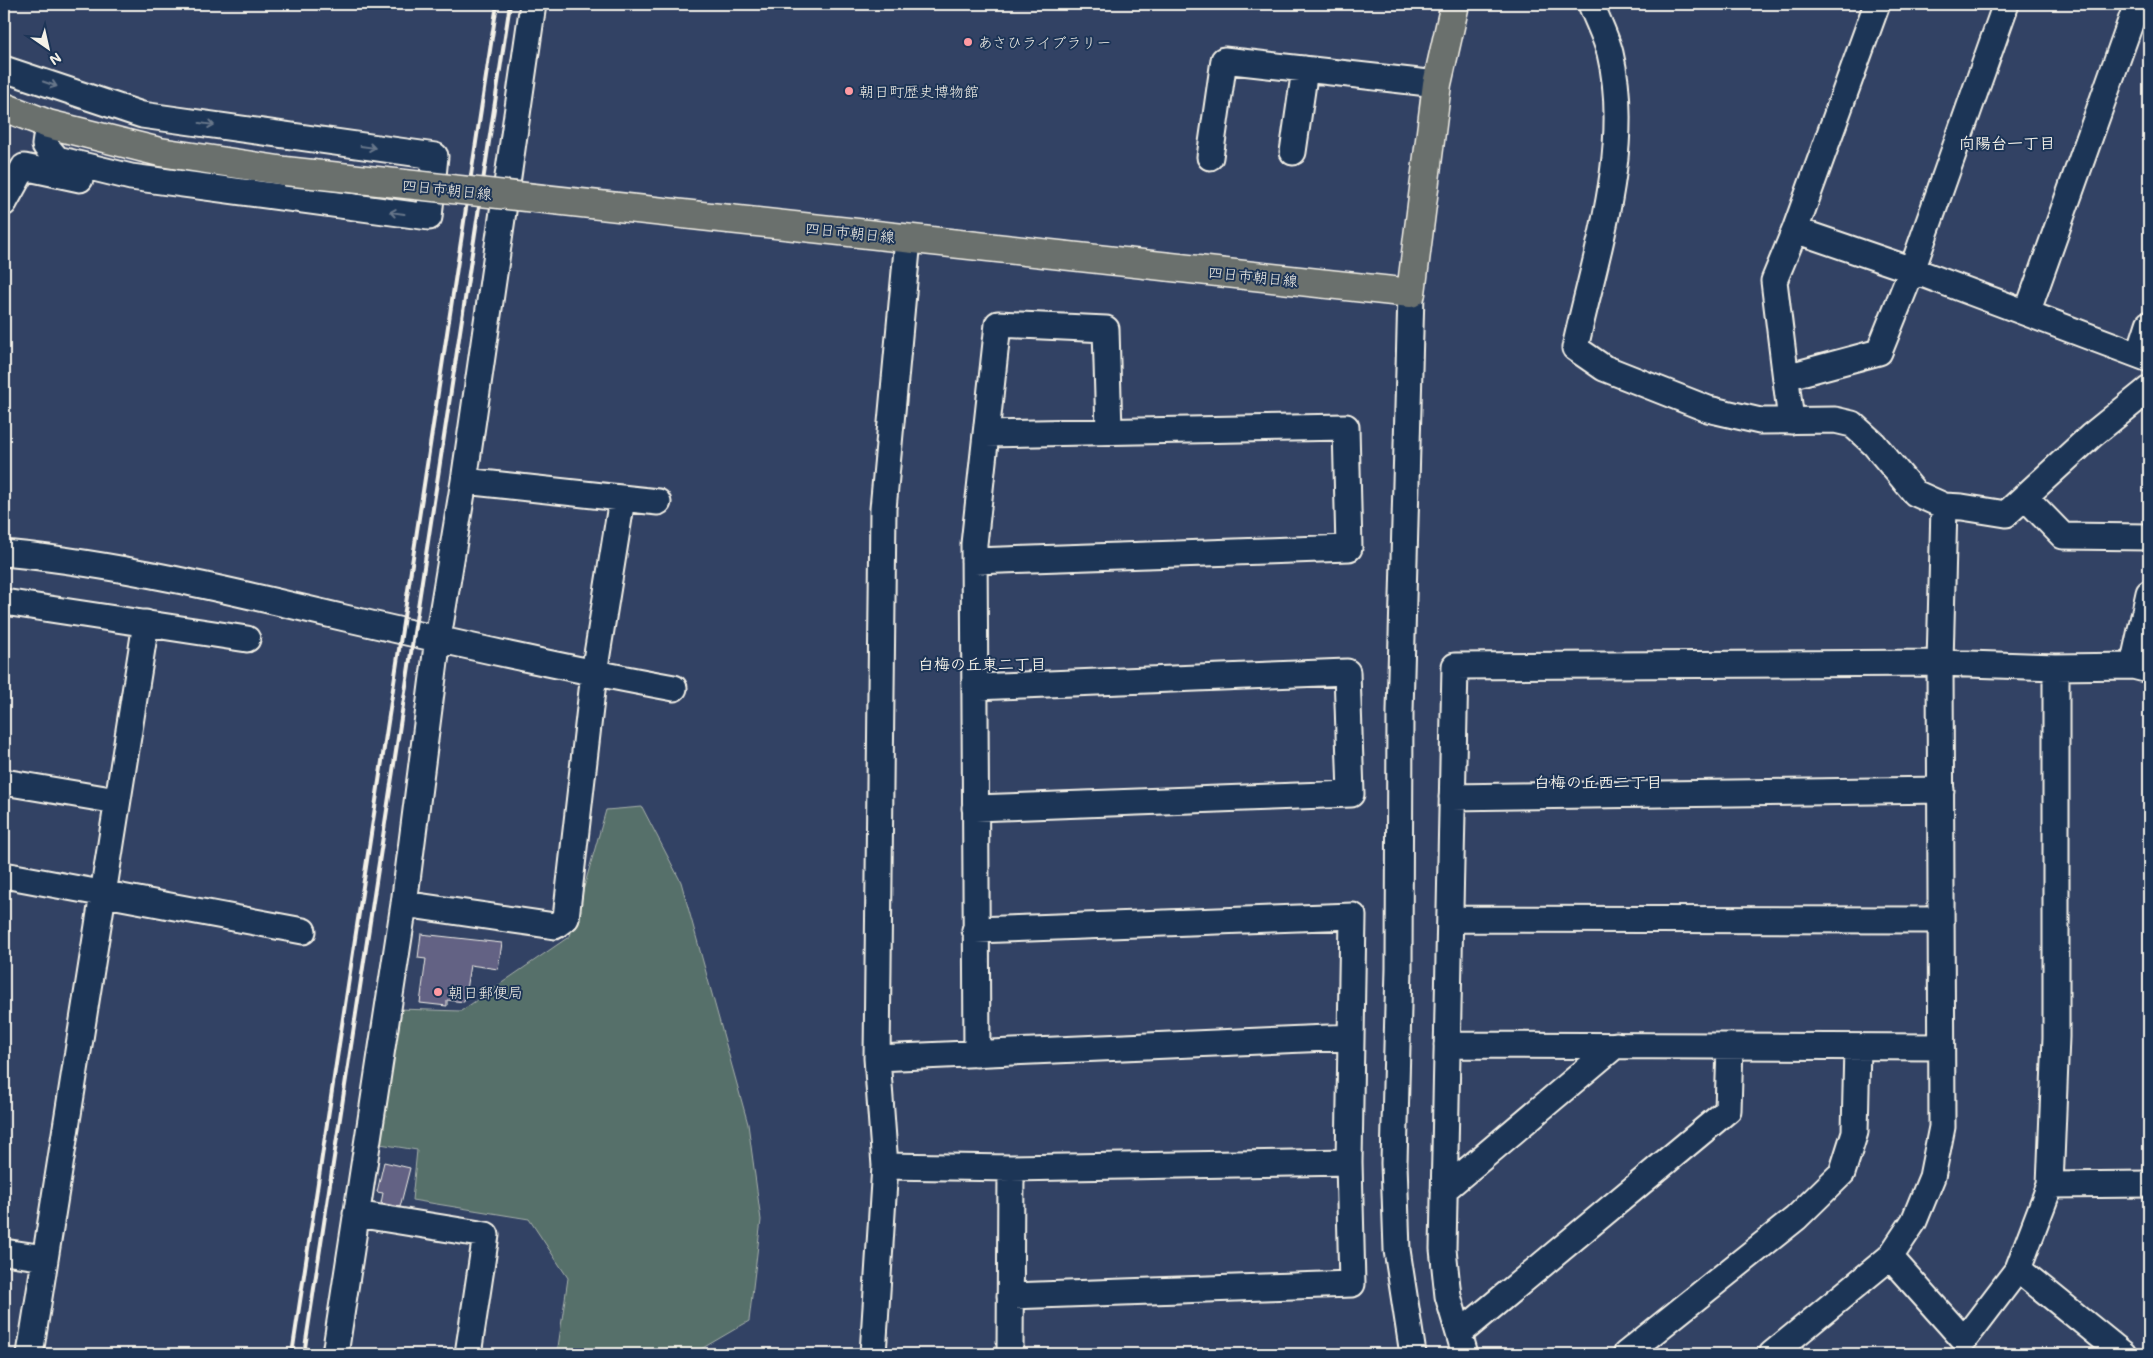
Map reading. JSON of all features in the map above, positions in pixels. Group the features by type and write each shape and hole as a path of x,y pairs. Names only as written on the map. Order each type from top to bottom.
{"main road":[{"path":"1412,293 1437,84 1455,4"},
{"name":"四日市朝日線","path":"4,107 48,124 160,152 285,171 1412,293"}],"street":[{"path":"335,1354 404,904 438,638 464,481 533,4"},
{"path":"1591,4 1610,53 1617,100 1615,152 1604,220 1575,348 1604,368 1708,409 1760,421 1835,420 1852,424 1874,444 1915,492 1944,506 1962,506 2006,514 2091,436 2149,389"},
{"path":"1791,421 1774,281 1796,230 1877,4"},
{"path":"1786,377 1879,352 1912,270 2006,4"},
{"path":"2027,313 2137,4"},
{"path":"1210,157 1224,60 1437,84"},
{"path":"4,69 142,115 435,156 430,217 131,177 57,159 45,145 48,124"},
{"path":"1293,152 1305,69"},
{"path":"4,203 24,167 115,187 131,177"},
{"path":"1796,230 1912,270 2144,357 2149,324"},
{"path":"873,1354 885,1166 877,1058 883,509 908,239"},
{"path":"1412,293 1401,693 1399,968 1394,1163 1397,1250 1413,1354"},
{"path":"977,1054 974,544 998,324 1106,329 1108,431"},
{"path":"974,561 1349,548 1346,427 986,434"},
{"path":"464,481 658,502"},
{"path":"2025,497 2063,536 2149,537"},
{"path":"404,904 555,926 566,918 594,673 622,499"},
{"path":"1772,1354 1890,1257 1914,1221 1932,1177 1942,1127 1940,663 1944,506"},
{"path":"4,553 61,558 183,580 594,673 674,688"},
{"path":"1730,1046 1728,1110 1463,1344 1448,1296 1443,1249 1455,666 1940,663 2141,668 2149,592"},
{"path":"4,602 247,639"},
{"path":"30,1354 146,623"},
{"path":"1890,1257 1970,1347 2018,1269 2050,1185 2056,1036 2056,667"},
{"path":"975,687 1347,672 1351,794 975,808"},
{"path":"4,782 118,801"},
{"path":"1452,797 1941,790"},
{"path":"4,875 302,930"},
{"path":"976,930 1353,916 1349,1162 1352,1284 1010,1296"},
{"path":"1450,919 1941,920"},
{"path":"877,1058 1351,1037"},
{"path":"1447,1045 1941,1047"},
{"path":"1444,1190 1616,1046"},
{"path":"1626,1354 1796,1218 1842,1173 1855,1132 1857,1047"},
{"path":"885,1166 1011,1168 1349,1162"},
{"path":"1010,1354 1011,1168"},
{"path":"2050,1185 2149,1184"},
{"path":"356,1214 486,1235 468,1354"},
{"path":"4,1252 45,1258"},
{"path":"2018,1269 2123,1354"}],"green space":[{"path":"642,807 681,882 748,1124 761,1220 749,1321 696,1352 696,1354 557,1354 568,1278 529,1219 412,1200 417,1150 380,1144 399,1009 461,1011 570,936 606,810"}],"building":[{"path":"421,934 502,943 498,969 470,965 464,1002 447,1000 447,1006 420,1003 426,959 418,958"},
{"path":"384,1162 410,1168 400,1207 381,1203 383,1193 377,1192"}],"railway":[{"path":"292,1354 497,4"},
{"path":"304,1354 510,4"}],"place":[{"name":"あさひライブラリー","path":"968,42"},
{"name":"朝日町歴史博物館","path":"849,91"},
{"name":"朝日郵便局","path":"438,992"}],"district":[{"name":"向陽台一丁目","path":"2007,142"},
{"name":"白梅の丘東二丁目","path":"982,663"},
{"name":"白梅の丘西二丁目","path":"1598,781"}]}
